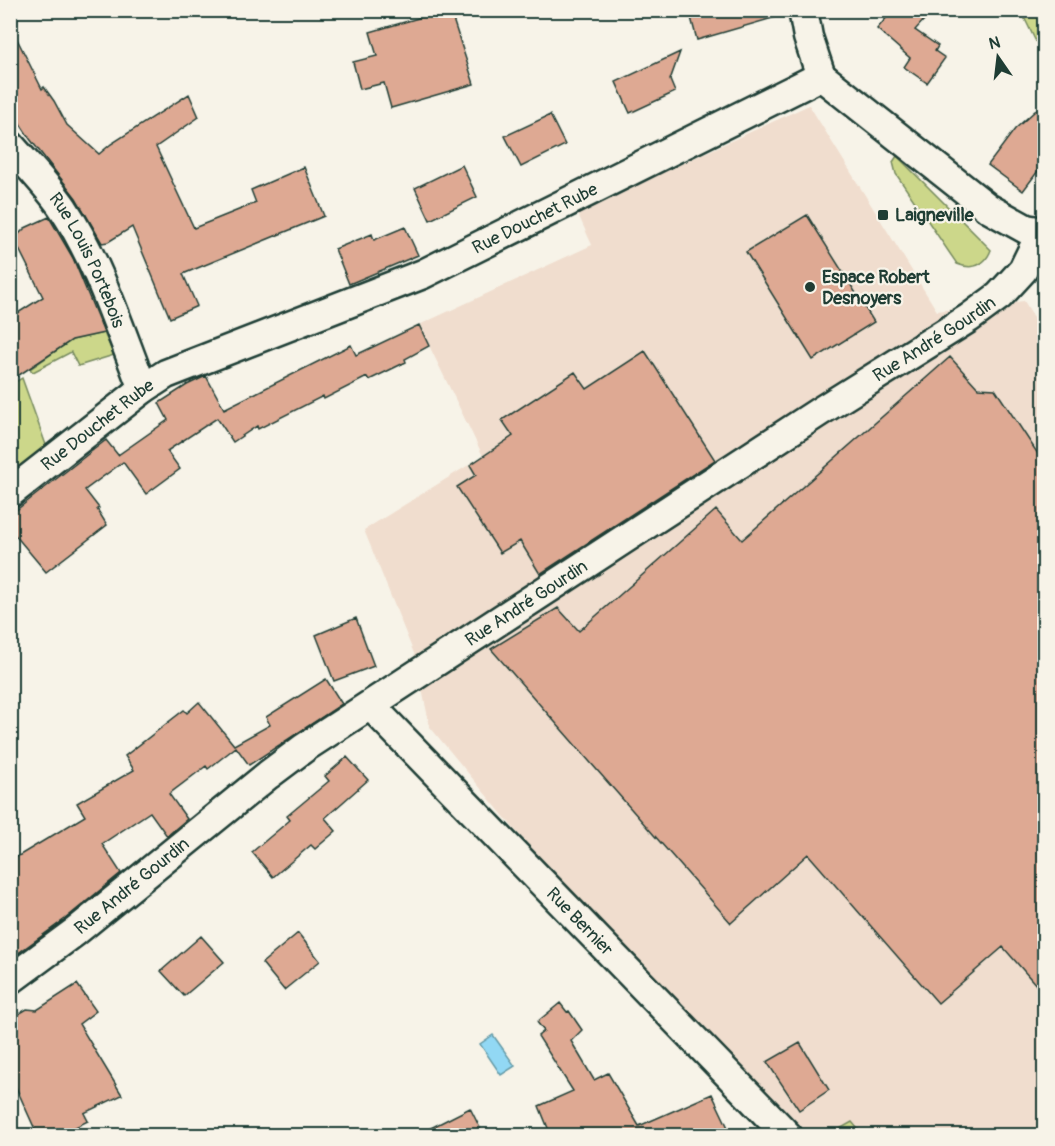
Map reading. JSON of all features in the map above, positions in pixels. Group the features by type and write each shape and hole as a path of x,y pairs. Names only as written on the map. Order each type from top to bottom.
{"street":[{"path":"803,10 808,38 820,76 988,208 1026,229 1043,232"},
{"name":"Rue Douchet Rube","path":"10,493 143,388 180,368 423,274 820,76"},
{"name":"Rue Louis Portebois","path":"10,145 50,191 72,222 102,282 143,388"},
{"name":"Rue André Gourdin","path":"10,980 60,944 285,761 809,419 969,318 999,296 1018,277 1043,232"},
{"name":"Rue Bernier","path":"371,705 788,1136"}],"shaded area":[{"path":"809,105 937,311 1024,301 1044,333 1044,1135 864,1135 852,1122 829,1135 767,1135 430,727 415,656 364,530 483,456 419,325 592,245 577,212"}],"green space":[{"path":"1021,11 1044,11 1044,58"},
{"path":"897,156 991,250 982,263 968,267 957,264 896,174 893,162"},
{"path":"104,333 114,355 78,366 71,352 33,372 30,369 72,340"},
{"path":"22,378 46,445 19,468 11,453 10,385"},
{"path":"852,1122 863,1135 829,1135"}],"water":[{"path":"493,1035 515,1066 501,1075 480,1044"}],"building":[{"path":"450,10 474,84 391,108 384,83 360,89 353,62 377,56 370,32"},
{"path":"689,10 775,10 776,17 697,40"},
{"path":"893,10 933,10 915,30 938,46 935,51 945,58 927,83 904,67 910,58 877,29"},
{"path":"10,25 42,89 44,87 54,101 67,125 99,154 189,94 199,117 156,147 194,228 256,203 251,190 304,167 324,216 183,274 197,306 170,318 132,227 108,242 102,243 76,198 30,139 10,108"},
{"path":"680,52 670,80 675,92 630,113 616,82"},
{"path":"1044,103 1044,163 1023,191 988,165 1015,129"},
{"path":"550,115 565,145 521,167 505,136"},
{"path":"462,165 477,197 430,220 415,188"},
{"name":"Espace Robert Desnoyers","path":"807,215 874,322 813,360 746,252"},
{"path":"49,217 73,258 104,333 72,340 10,381 10,318 43,297 14,239 25,228"},
{"path":"405,227 418,255 349,284 335,249 372,234 374,240"},
{"path":"419,325 429,346 405,359 406,362 369,380 367,377 258,429 257,426 233,442 217,418 167,451 180,469 146,494 123,462 85,490 99,508 97,509 107,525 46,572 10,529 10,515 106,440 118,455 168,420 159,403 187,385 206,376 224,409 351,345 356,355"},
{"path":"645,351 715,460 540,574 520,541 500,553 457,487 476,475 470,465 513,436 502,420 575,372 587,389"},
{"path":"950,357 978,388 995,389 1044,463 1044,994 1003,947 938,1003 808,854 731,923 491,649 558,608 579,631 716,510 742,540"},
{"path":"356,618 374,666 334,681 316,635"},
{"path":"326,679 342,704 249,765 236,747 208,769 206,766 169,794 187,819 167,836 150,812 102,844 121,873 65,919 10,959 10,861 85,816 77,803 134,770 125,756 184,710 187,713 199,702 234,745 270,725 266,717"},
{"path":"347,757 368,780 325,818 336,831 315,849 311,845 273,877 252,852 290,820 287,816 329,781 325,776"},
{"path":"298,933 320,961 284,990 262,963"},
{"path":"201,936 224,962 184,996 161,971"},
{"path":"77,984 96,1011 79,1024 122,1095 84,1113 88,1121 57,1136 38,1136 10,1074 10,1019 27,1009 37,1010"},
{"path":"560,1003 567,1012 569,1011 582,1030 571,1041 594,1080 608,1073 639,1126 712,1094 732,1136 553,1136 539,1106 573,1091 538,1036 544,1031 537,1022"},
{"path":"800,1043 829,1090 799,1110 767,1062"},
{"path":"470,1108 484,1136 415,1136"}],"place":[{"name":"Laigneville","path":"883,215"},
{"name":"Espace Robert Desnoyers","path":"810,287"}]}
